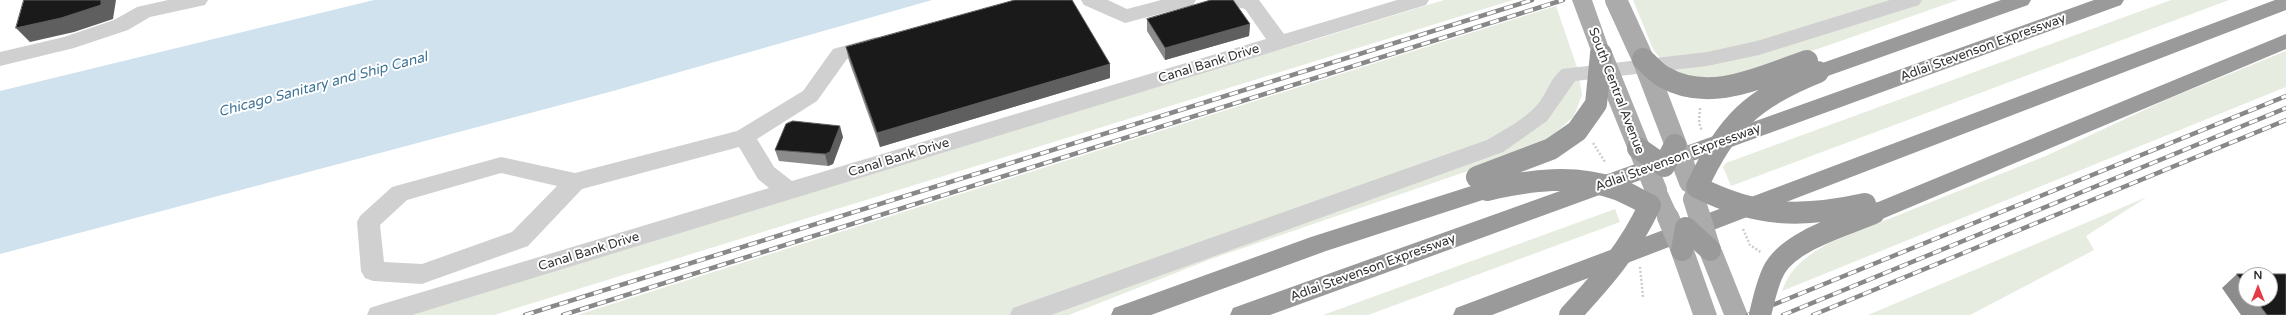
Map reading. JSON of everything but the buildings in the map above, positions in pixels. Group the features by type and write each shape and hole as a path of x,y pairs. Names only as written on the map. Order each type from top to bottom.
{"highway":[{"path":"1643,59 1664,77 1680,85 1700,88 1723,88 1812,67 1949,25 2021,0"},
{"name":"Adlai Stevenson Expressway","path":"1242,315 2114,0"},
{"path":"1465,315 2286,3"},
{"path":"1760,315 1765,292 1779,264 1799,246 1869,209 1955,177 2286,41"},
{"path":"1123,315 1482,184 1551,149 1577,131 1596,104 1601,54"},
{"path":"1570,315 1608,273 1637,233 1668,218 1694,189 1713,153 1752,107 1812,67"},
{"path":"1668,218 1664,166 1676,145"},
{"path":"1638,148 1694,189 1734,204 1764,210 1808,212 1848,208 1869,209"},
{"path":"1482,184 1569,178 1616,188 1668,218 1710,250"}],"main road":[{"name":"South Central Avenue","path":"1582,0 1601,54 1638,148 1668,218 1705,315"},
{"path":"1616,0 1643,59 1694,189 1710,250 1736,315"}],"lane":[{"path":"0,59 99,33 144,6 198,0"},
{"path":"1091,0 1125,16 1186,0"},
{"name":"Canal Bank Drive","path":"379,315 1419,0"},
{"path":"1022,315 1495,146 1535,121 1551,101 1559,82 1569,74 1707,59 1759,48 1912,0"},
{"path":"1253,2 1279,42"},
{"path":"575,182 520,238 422,274 373,270 368,222 400,193 501,165 575,182 744,137 810,96 840,54 893,39"},
{"path":"744,137 766,173 789,191"}],"path":[{"path":"1700,106 1699,123 1704,136"},
{"path":"1592,141 1606,162"},
{"path":"1743,229 1750,245 1762,253"},
{"path":"1639,258 1643,297"}],"shaded area":[{"path":"1444,0 1513,0 494,315 398,315 1127,93 1307,42"},
{"path":"1633,0 1958,0 1723,82 1704,82 1666,67 1653,49"},
{"path":"2171,0 2229,0 1731,186 1723,167 1726,163"},
{"path":"1556,6 1578,70 1582,95 1574,116 1549,139 1471,170 1211,259 1069,315 577,315"},
{"path":"2286,51 2286,87 1782,291 1795,268 1807,257 1829,243 2048,155 2168,99"},
{"path":"2147,197 2086,236 2094,250 1970,315 1868,315"},
{"path":"1615,209 1620,222 1368,315 1323,315"}],"water":[{"name":"Chicago Sanitary and Ship Canal","path":"374,0 932,0 613,91 0,254 0,91"}],"railway":[{"path":"525,315 1532,0"},
{"path":"563,315 1563,0"},
{"path":"1748,315 2286,96"},
{"path":"1783,315 2286,108"},
{"path":"1813,315 2286,120"}]}
